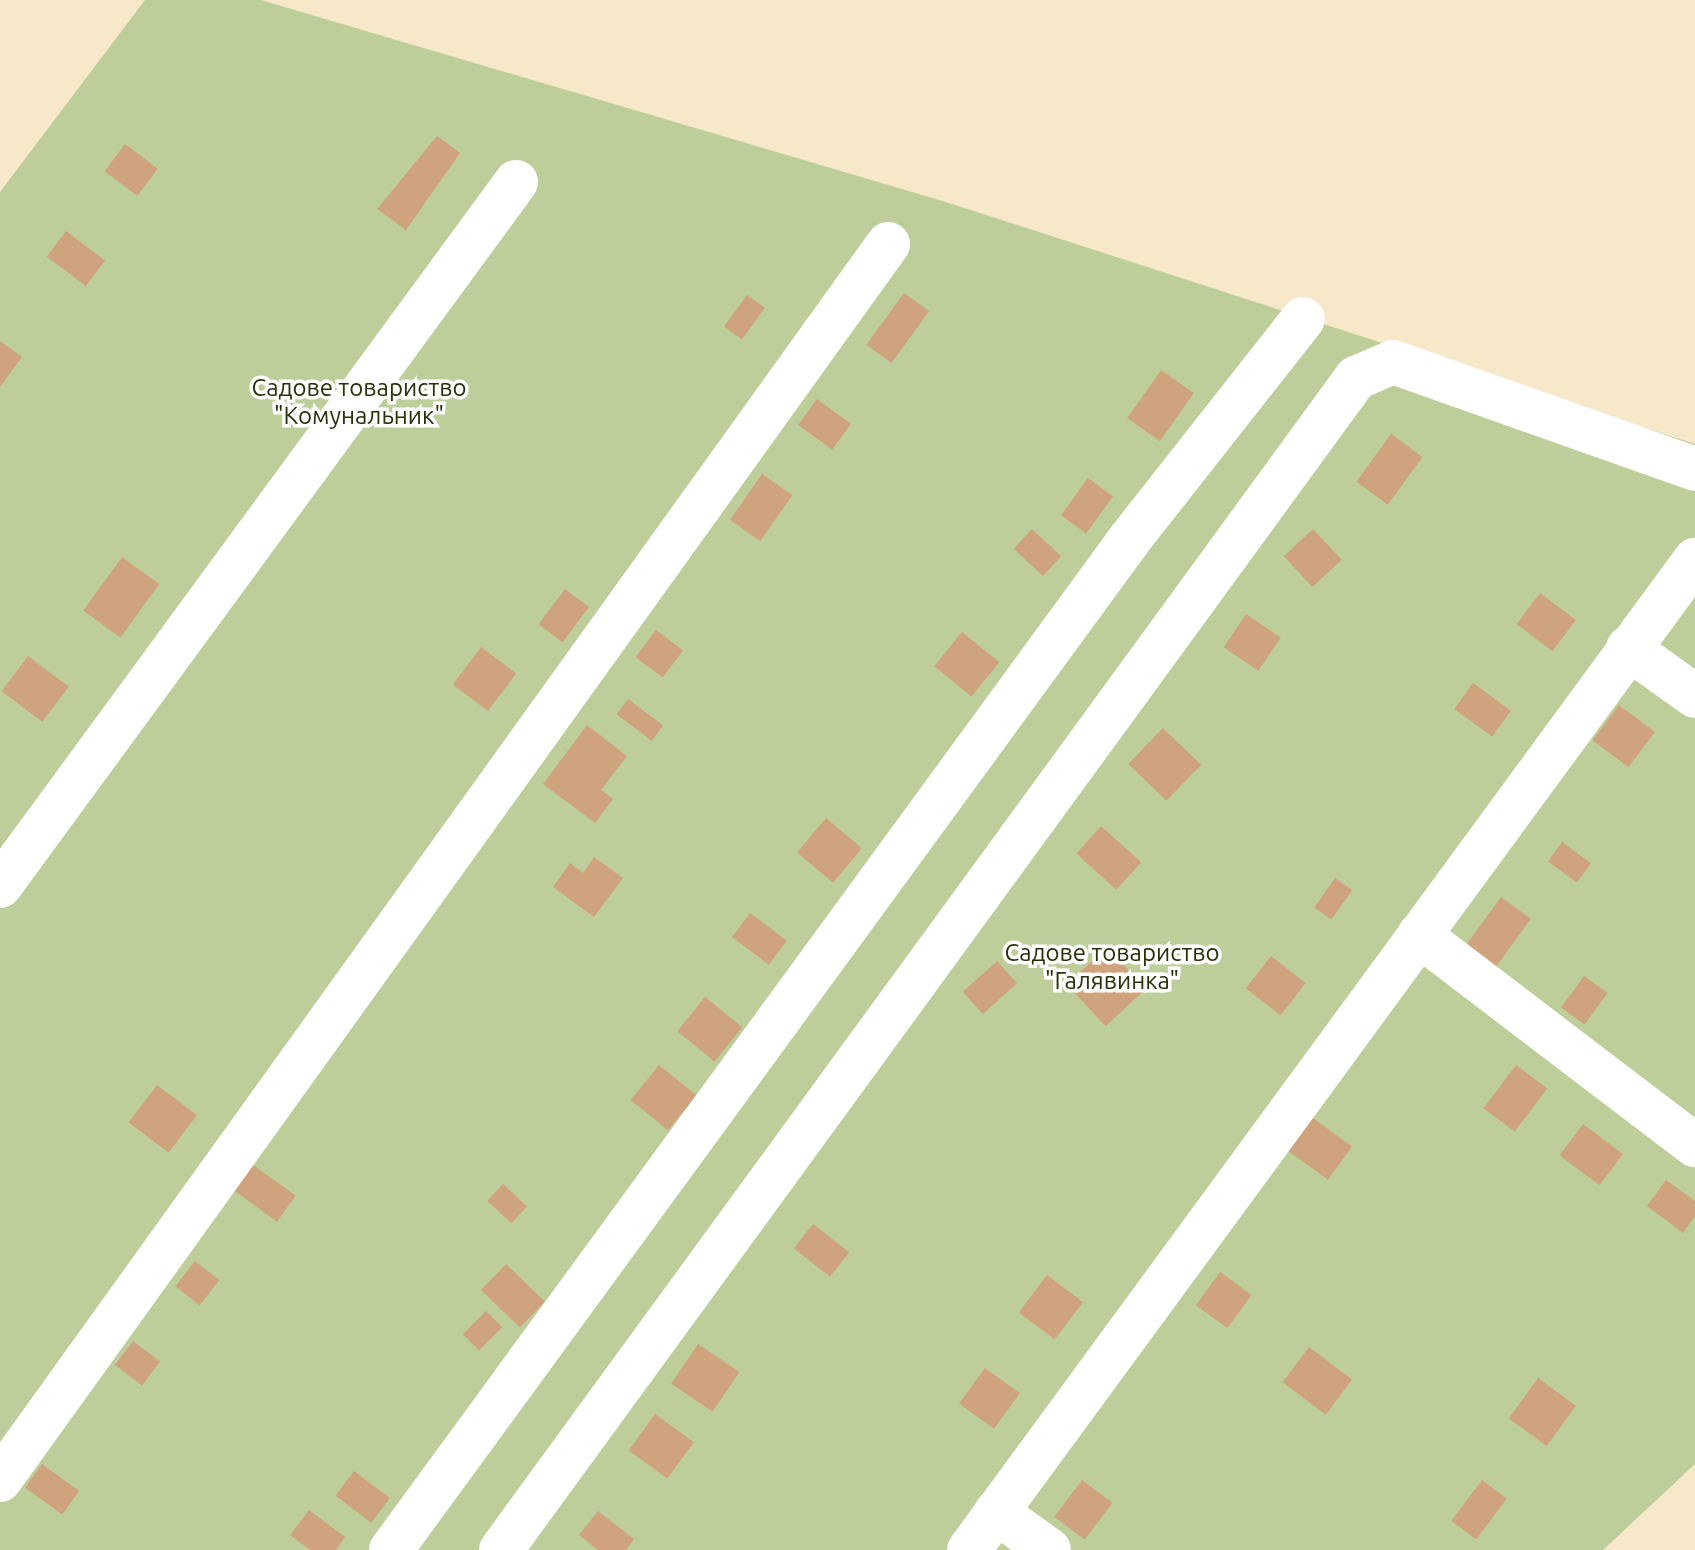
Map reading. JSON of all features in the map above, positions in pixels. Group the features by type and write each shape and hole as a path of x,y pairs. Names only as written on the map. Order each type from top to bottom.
{"street":[{"path":"0,886 516,182"},
{"path":"0,1480 888,244"},
{"path":"391,1550 1129,540 1303,319"},
{"path":"501,1550 1356,378 1393,362 1695,469"},
{"path":"969,1550 1695,560"},
{"path":"1628,648 1695,696"},
{"path":"1419,935 1695,1145"},
{"path":"996,1512 1049,1550"}],"green space":[{"name":"Садове товариство \"Галявинка\"","path":"145,0 261,0 946,202 1695,444 1695,1464 1603,1550 0,1550 0,192"}],"building":[{"path":"437,136 460,153 406,230 377,209"},
{"path":"125,144 158,169 137,196 105,171"},
{"path":"66,231 105,260 86,286 47,257"},
{"path":"904,293 929,311 891,363 866,345"},
{"path":"747,295 765,308 742,339 724,327"},
{"path":"0,341 22,357 0,387"},
{"path":"1161,370 1194,393 1160,441 1127,418"},
{"path":"817,399 851,424 832,450 798,425"},
{"path":"1391,434 1423,457 1388,505 1356,482"},
{"path":"762,474 792,495 760,541 730,520"},
{"path":"1088,478 1113,496 1086,533 1061,515"},
{"path":"1032,529 1061,556 1043,576 1014,549"},
{"path":"1313,529 1342,560 1312,587 1284,556"},
{"path":"122,557 159,584 120,637 83,610"},
{"path":"565,589 589,607 562,642 539,624"},
{"path":"1540,593 1576,620 1552,651 1517,624"},
{"path":"1246,614 1281,637 1258,671 1224,647"},
{"path":"656,630 683,650 663,678 636,657"},
{"path":"962,632 999,662 972,696 934,666"},
{"path":"481,647 516,673 488,711 453,685"},
{"path":"28,656 69,687 42,722 2,691"},
{"path":"1473,683 1511,711 1492,737 1454,709"},
{"path":"628,699 663,725 652,741 617,714"},
{"path":"1619,705 1655,732 1628,767 1593,740"},
{"path":"587,725 627,756 601,790 613,799 595,823 543,784"},
{"path":"1163,728 1201,765 1166,801 1128,764"},
{"path":"826,818 862,848 833,883 797,852"},
{"path":"1101,826 1141,862 1116,890 1076,853"},
{"path":"1562,842 1591,863 1577,883 1548,861"},
{"path":"594,857 623,878 594,917 553,887 570,863 583,873"},
{"path":"1335,878 1352,890 1332,920 1314,907"},
{"path":"1501,897 1531,919 1493,971 1463,949"},
{"path":"750,913 787,941 769,965 732,937"},
{"path":"1107,947 1146,989 1106,1026 1067,985"},
{"path":"1271,956 1306,983 1280,1015 1246,988"},
{"path":"997,961 1017,983 983,1014 963,992"},
{"path":"1584,976 1607,993 1585,1025 1561,1008"},
{"path":"705,997 742,1027 715,1061 677,1031"},
{"path":"659,1065 696,1095 668,1130 631,1100"},
{"path":"1516,1065 1547,1088 1515,1132 1484,1108"},
{"path":"157,1085 197,1115 169,1153 129,1123"},
{"path":"1310,1116 1352,1147 1328,1180 1286,1149"},
{"path":"1583,1124 1623,1154 1599,1185 1560,1155"},
{"path":"252,1164 296,1196 277,1222 233,1190"},
{"path":"1666,1180 1695,1201 1695,1216 1683,1233 1647,1206"},
{"path":"503,1184 527,1207 511,1223 487,1201"},
{"path":"813,1224 849,1252 830,1277 794,1248"},
{"path":"195,1261 219,1280 200,1305 175,1286"},
{"path":"506,1264 545,1302 520,1327 481,1290"},
{"path":"1220,1272 1252,1295 1227,1328 1196,1305"},
{"path":"1047,1275 1083,1302 1055,1340 1019,1313"},
{"path":"486,1311 502,1327 479,1351 463,1334"},
{"path":"133,1341 160,1361 142,1385 115,1365"},
{"path":"698,1344 739,1372 713,1412 671,1384"},
{"path":"1309,1347 1352,1379 1326,1415 1283,1382"},
{"path":"985,1368 1020,1393 994,1429 959,1404"},
{"path":"1538,1378 1576,1406 1547,1446 1509,1418"},
{"path":"655,1414 694,1442 667,1479 629,1450"},
{"path":"42,1464 79,1491 62,1514 25,1487"},
{"path":"354,1471 390,1498 371,1523 335,1496"},
{"path":"1082,1480 1112,1503 1085,1540 1054,1517"},
{"path":"1482,1480 1507,1499 1476,1539 1451,1521"},
{"path":"309,1510 345,1537 336,1550 310,1550 290,1535"},
{"path":"598,1511 634,1539 626,1550 598,1550 579,1535"}],"park label":[{"name":"Садове товариство \"Комунальник\"","path":"359,402"}]}
